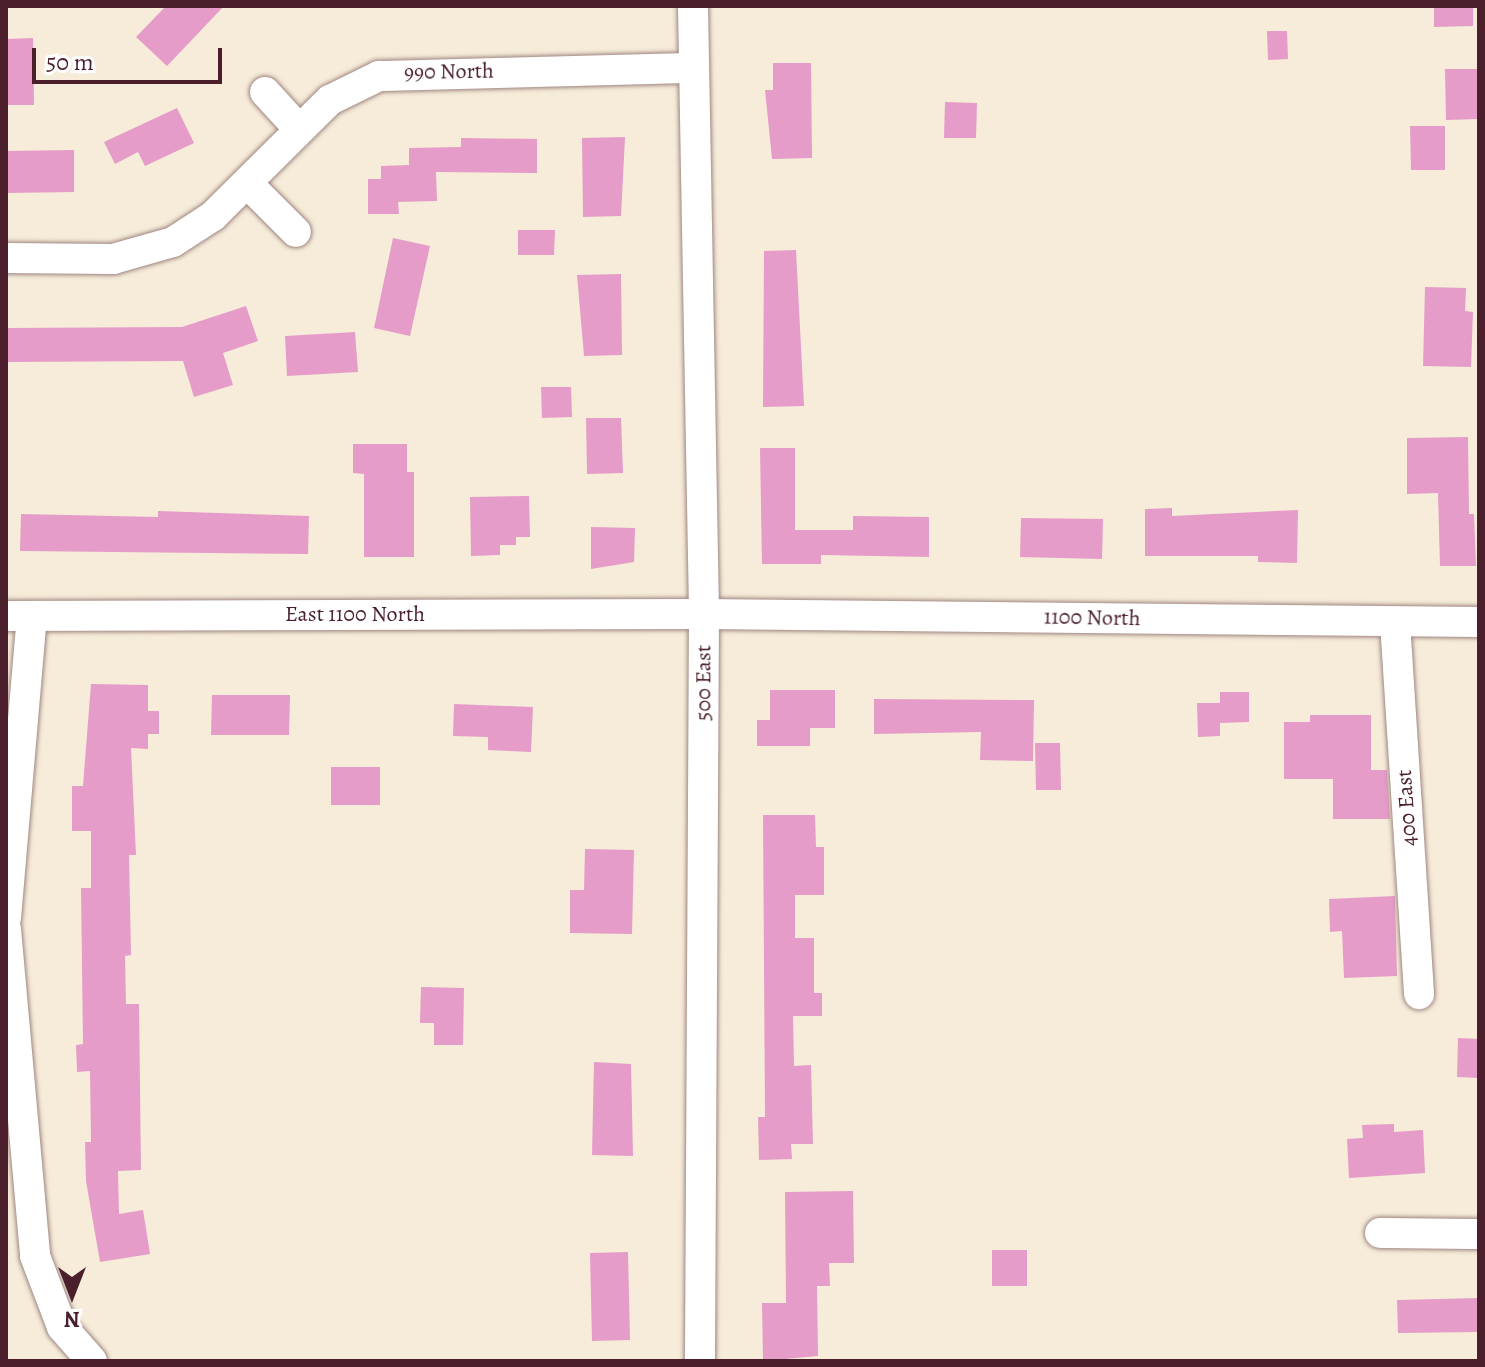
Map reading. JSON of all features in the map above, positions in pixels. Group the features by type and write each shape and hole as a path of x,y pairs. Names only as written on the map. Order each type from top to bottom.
{"street":[{"name":"500 East","path":"693,6 704,614 700,1361"},
{"name":"990 North","path":"6,258 87,260 144,254 197,229 247,183 298,128 351,86 397,72 692,68"},
{"path":"265,92 298,128"},
{"path":"247,183 296,232"},
{"name":"East 1100 North","path":"19,616 704,614"},
{"name":"1100 North","path":"704,614 1479,622"},
{"path":"6,918 19,616"},
{"name":"400 East","path":"1395,622 1419,994"},
{"path":"6,929 35,1256 62,1327 92,1361"},
{"path":"1380,1233 1479,1234"}],"building":[{"path":"166,6 224,6 167,66 136,37"},
{"path":"1434,6 1473,6 1473,26 1434,27"},
{"path":"1267,31 1287,31 1288,59 1268,60"},
{"path":"33,38 34,105 6,105 6,39"},
{"path":"773,63 811,63 812,158 772,159 765,90 773,90"},
{"path":"1445,69 1479,69 1479,119 1446,120"},
{"path":"945,102 977,103 976,138 944,138"},
{"path":"177,108 194,143 145,166 138,152 115,164 104,142"},
{"path":"1410,126 1445,126 1445,170 1411,170"},
{"path":"625,137 621,216 583,217 582,138"},
{"path":"461,138 537,139 537,173 436,172 437,201 398,202 399,214 368,214 368,179 381,179 381,166 409,165 409,148 461,147"},
{"path":"74,150 74,192 6,193 6,151"},
{"path":"518,230 555,230 554,255 518,255"},
{"path":"393,238 430,246 410,336 374,328"},
{"path":"796,250 804,406 763,407 764,251"},
{"path":"621,274 622,355 584,356 577,275"},
{"path":"1425,287 1466,288 1465,311 1473,312 1471,367 1423,366"},
{"path":"246,306 258,341 223,353 233,385 194,397 183,361 6,362 6,328 182,327"},
{"path":"355,332 358,372 287,376 285,336"},
{"path":"541,387 571,387 572,417 542,418"},
{"path":"586,418 621,418 623,473 587,474"},
{"path":"1468,437 1469,514 1474,514 1476,566 1440,566 1438,493 1407,494 1407,438"},
{"path":"353,444 407,444 407,472 414,472 414,557 364,557 364,474 353,473"},
{"path":"760,448 795,448 795,530 853,530 853,516 929,517 929,557 821,555 821,564 762,564"},
{"path":"529,496 530,537 516,537 516,545 500,545 500,555 471,556 470,497"},
{"path":"1172,508 1172,516 1298,510 1297,563 1258,562 1258,556 1145,556 1145,509"},
{"path":"158,511 309,516 308,554 20,551 21,514 158,517"},
{"path":"1021,518 1103,519 1102,559 1020,557"},
{"path":"591,527 635,528 634,562 591,569"},
{"path":"91,684 148,685 148,711 159,711 159,734 148,734 148,749 131,748 136,855 129,855 131,955 125,956 126,1004 139,1004 141,1170 118,1171 119,1214 143,1210 150,1254 100,1262 86,1181 85,1142 91,1142 90,1071 77,1072 76,1045 83,1044 81,888 91,888 91,831 72,831 72,786 83,786"},
{"path":"770,690 835,690 835,728 810,728 810,746 757,746 757,720 770,720"},
{"path":"1220,692 1249,692 1249,722 1220,723 1220,736 1198,737 1197,703 1220,703"},
{"path":"212,695 290,695 289,735 211,735"},
{"path":"874,699 1034,700 1033,761 980,760 981,732 874,734"},
{"path":"454,704 533,707 531,752 488,750 488,737 453,736"},
{"path":"1310,715 1371,715 1371,770 1387,770 1390,819 1333,819 1333,779 1284,779 1284,722 1310,722"},
{"path":"1035,743 1060,743 1061,790 1036,790"},
{"path":"331,767 380,767 380,805 331,805"},
{"path":"763,815 815,815 816,847 824,847 824,895 795,895 795,938 814,938 814,993 822,993 822,1016 793,1016 794,1066 811,1065 813,1144 791,1144 792,1159 759,1160 758,1117 765,1117"},
{"path":"585,849 634,850 632,934 570,933 570,890 584,890"},
{"path":"1395,896 1397,976 1344,978 1342,931 1330,932 1329,899"},
{"path":"421,987 464,988 463,1045 434,1045 434,1023 420,1023"},
{"path":"1458,1038 1479,1039 1479,1078 1457,1077"},
{"path":"594,1062 631,1064 633,1156 592,1155"},
{"path":"1394,1124 1394,1132 1423,1130 1425,1173 1349,1178 1347,1139 1363,1138 1362,1125"},
{"path":"853,1191 854,1263 829,1263 830,1286 817,1286 818,1356 763,1361 762,1303 786,1303 785,1192"},
{"path":"992,1250 1027,1250 1027,1286 992,1286"},
{"path":"628,1252 630,1340 592,1341 590,1253"},
{"path":"1479,1298 1479,1332 1398,1333 1397,1300"}]}
